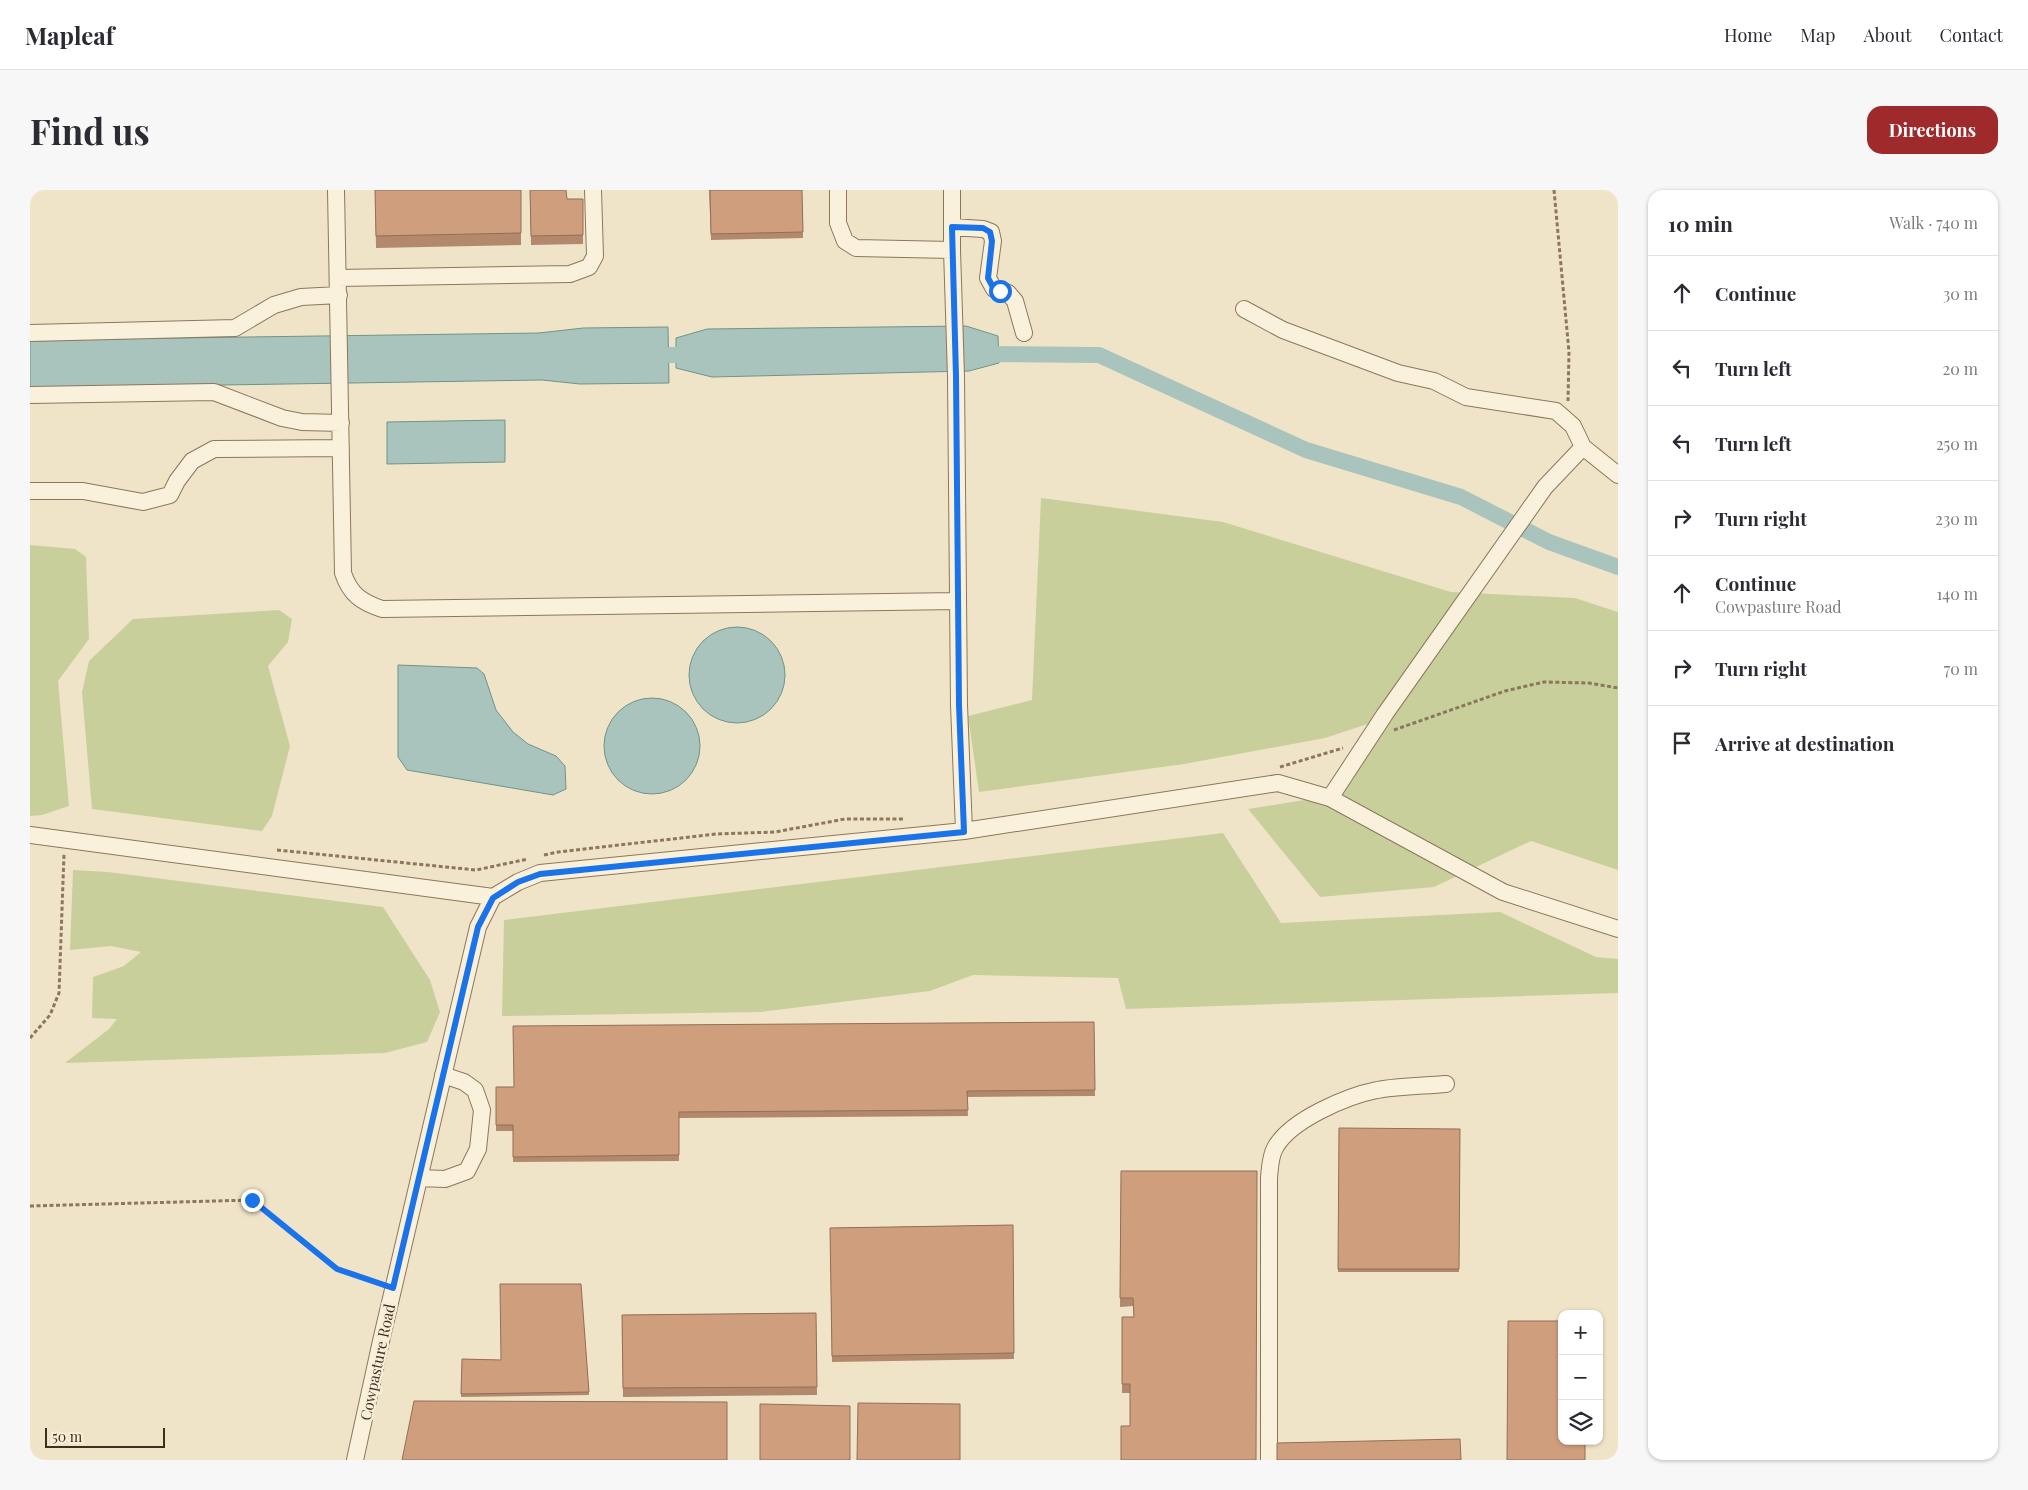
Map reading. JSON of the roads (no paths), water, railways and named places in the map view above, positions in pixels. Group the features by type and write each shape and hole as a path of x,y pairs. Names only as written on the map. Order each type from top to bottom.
{"street":[{"path":"336,190 343,573 348,587 366,604 382,609 958,601"},
{"path":"338,278 570,274 590,267 595,256 593,190"},
{"path":"838,190 838,223 845,241 856,248 952,250"},
{"path":"952,190 958,601 964,832"},
{"path":"952,227 983,228 990,232 992,241 988,278 994,289 1008,293 1015,301 1024,333"},
{"path":"30,333 235,328 274,305 301,297 338,295"},
{"path":"1244,308 1283,330 1398,373 1434,381 1466,396 1556,411 1573,426 1583,447 1618,475"},
{"path":"30,395 214,392 282,418 302,422 341,423"},
{"path":"1330,798 1385,714 1545,487 1583,447"},
{"path":"30,491 83,491 143,502 170,495 176,481 192,461 214,449 341,448"},
{"path":"30,835 473,893 493,898 518,882 540,874 964,832 1278,783 1330,798 1503,892 1618,929"},
{"name":"Cowpasture Road","path":"355,1460 393,1288 478,927 493,898"},
{"path":"419,1178 445,1179 467,1171 478,1149 482,1110 475,1090 464,1082 443,1075"},
{"path":"1269,1460 1269,1178 1273,1152 1287,1134 1302,1122 1336,1103 1374,1091 1446,1084"}],"water":[{"path":"966,326 998,336 999,363 969,371 712,377 676,368 676,338 707,329"},
{"path":"668,327 669,383 580,384 542,380 30,388 30,340 539,333 583,328"},
{"path":"505,420 505,462 387,464 387,422"},
{"path":"737,627 755,630 771,641 782,657 785,675 782,693 771,709 755,720 737,723 719,720 703,709 692,693 689,675 692,657 703,641 719,630"},
{"path":"398,665 477,668 484,674 496,710 513,732 528,744 556,756 565,766 566,789 553,795 407,770 398,757"},
{"path":"652,698 670,701 686,712 697,728 700,746 697,764 686,780 670,791 652,794 634,791 618,780 607,764 604,746 607,728 618,712 634,701"}],"waterway":[{"path":"976,354 1099,355 1306,450 1461,497 1549,542 1618,567"},
{"path":"669,355 696,355"}]}
